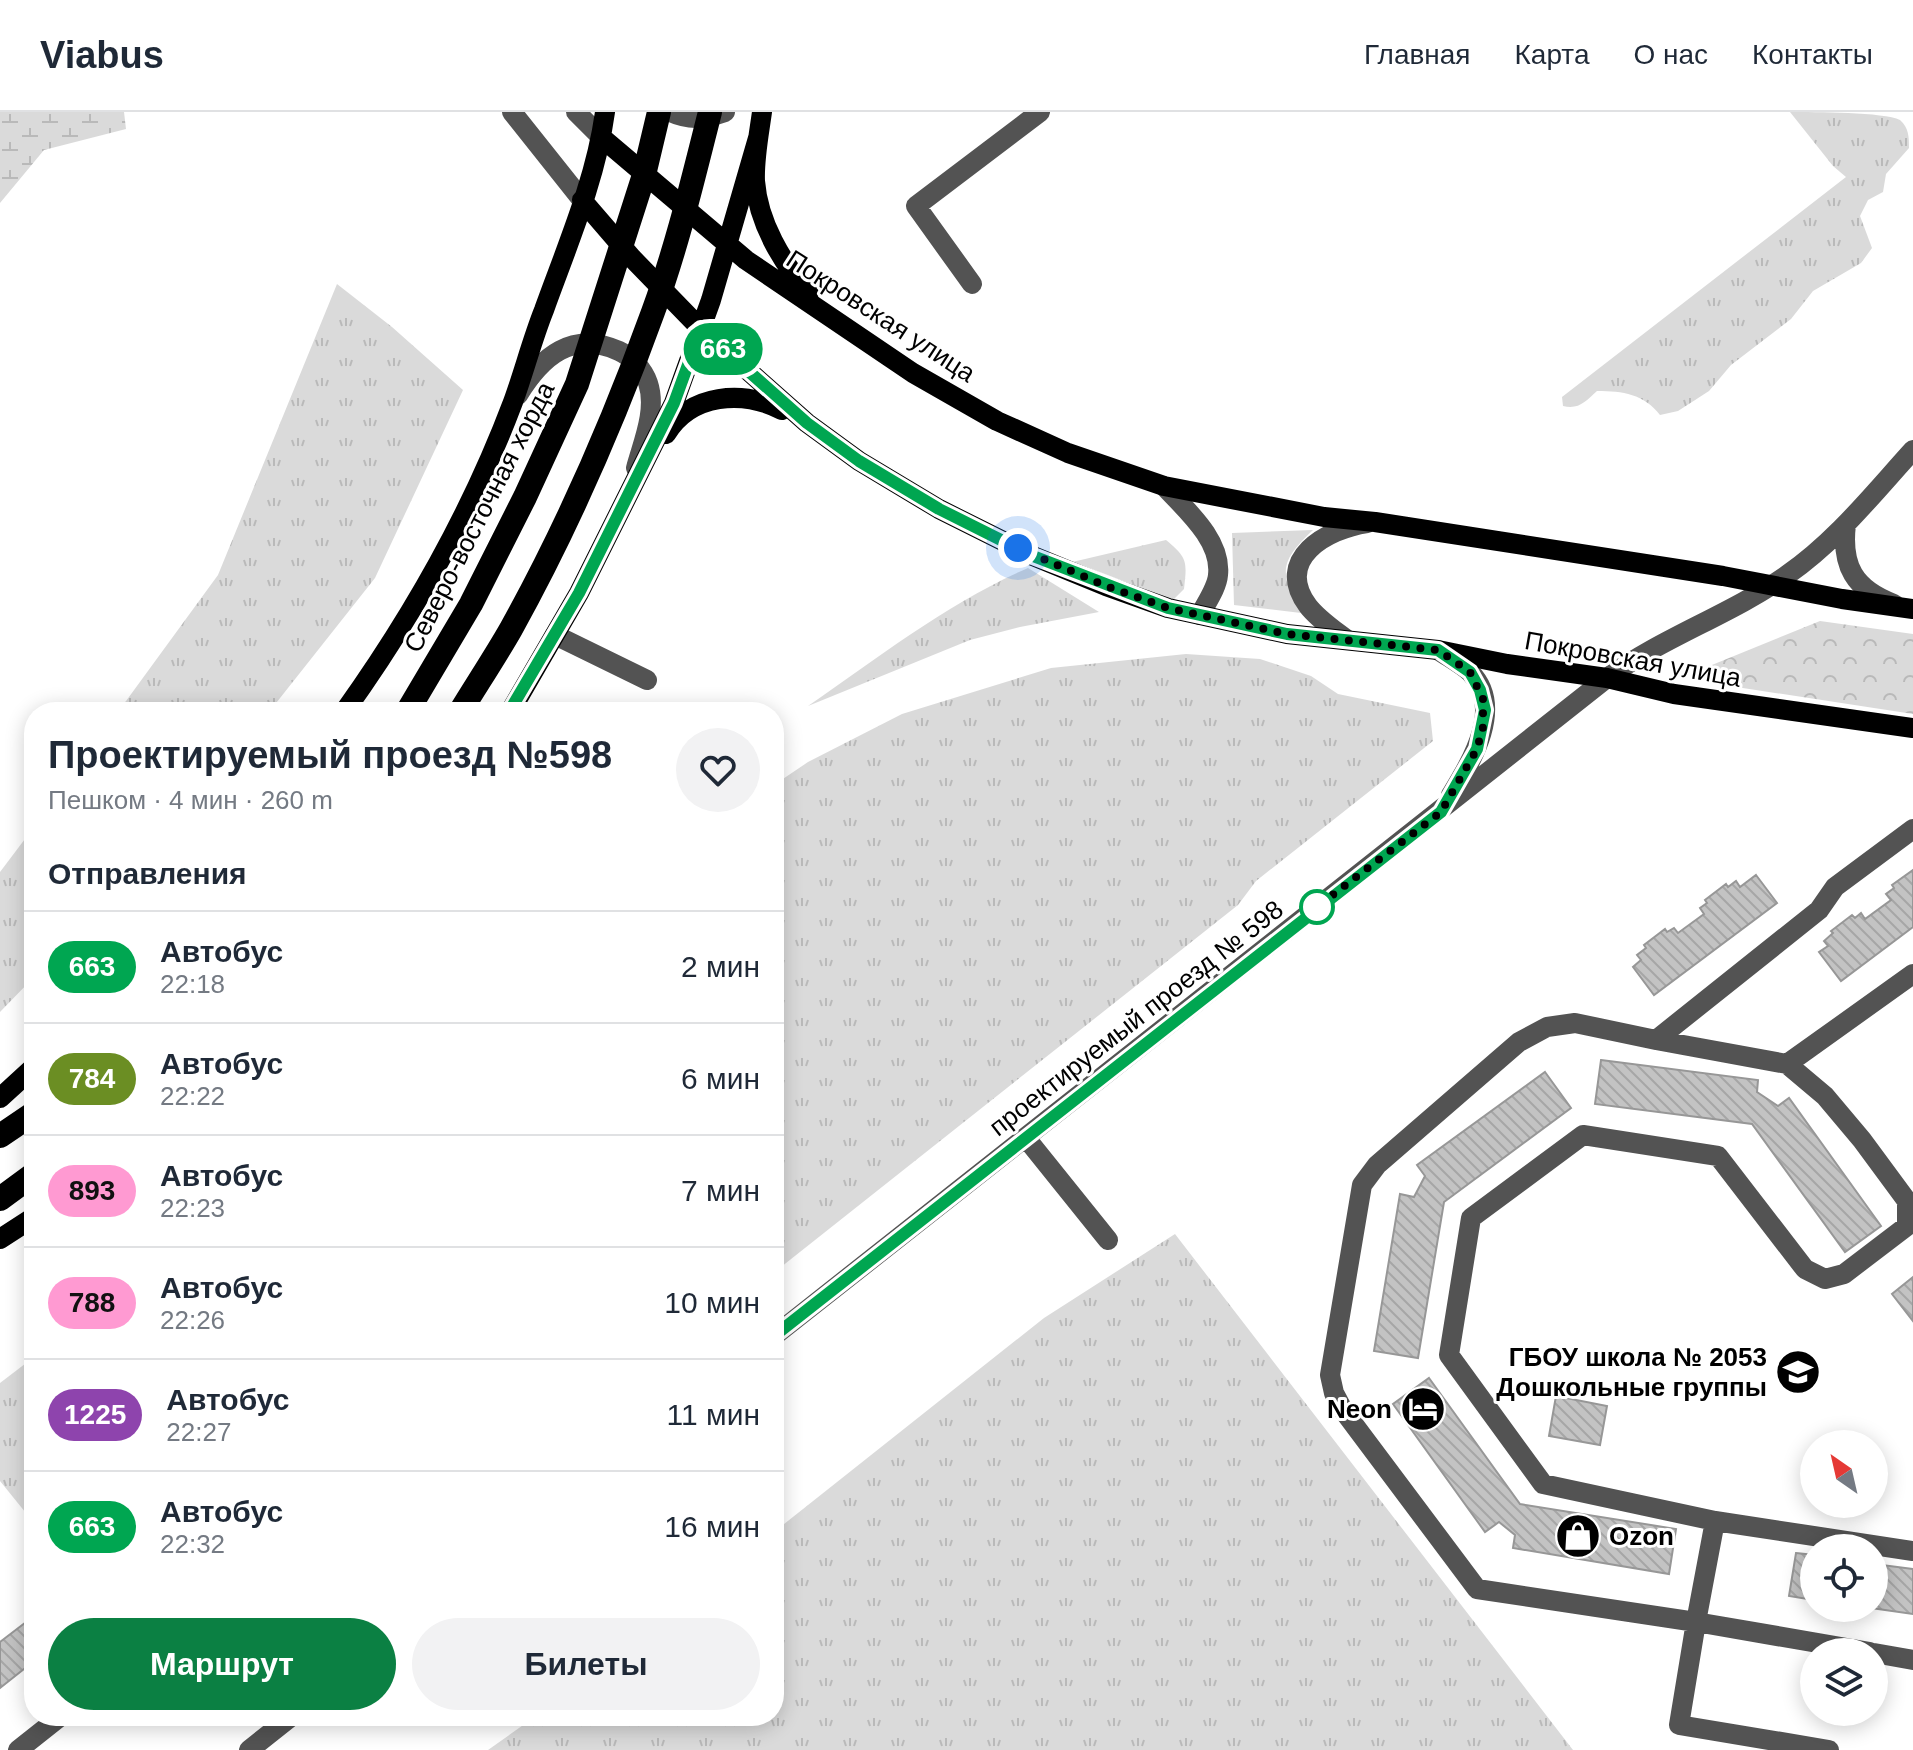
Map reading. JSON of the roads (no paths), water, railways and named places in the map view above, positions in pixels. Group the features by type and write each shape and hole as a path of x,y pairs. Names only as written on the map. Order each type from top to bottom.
{"highway":[{"name":"Северо-восточная хорда","path":"413,702 471,604 577,384 644,175 659,112"},
{"path":"466,702 511,630 559,536 615,409 654,310 710,112"},
{"path":"0,1136 24,1120"},
{"path":"0,1199 24,1181"}],"main road":[{"path":"351,702 375,669 467,507 513,402 582,200 601,137 605,112"},
{"path":"762,112 755,179 763,219 793,275 830,317"},
{"name":"Покровская улица","path":"601,137 728,246 913,373 997,421 1068,453 1164,486 1324,517 1375,522"},
{"path":"516,702 579,593 674,403 728,246 758,138"},
{"path":"582,200 632,258 701,329 807,423"},
{"path":"632,488 671,426 699,403 739,396 767,402 807,423"},
{"name":"Покровская улица","path":"807,423 859,461 939,509 1033,556 1168,608 1287,634 1438,650 1507,664 1607,678 1684,695 1913,728"},
{"path":"1375,522 1907,608"},
{"path":"0,1098 24,1076"},
{"path":"0,1239 24,1223"}],"street":[{"path":"512,112 582,200"},
{"path":"576,112 601,137"},
{"path":"670,112 688,119 706,119 725,112"},
{"path":"972,284 916,206 1040,112"},
{"path":"513,402 537,368 560,350 585,342 604,344 625,354 639,366 648,384 650,412 632,488"},
{"name":"проектируемый проезд № 598","path":"784,1328 1607,678 1649,651 1771,585 1805,562 1846,524 1913,450"},
{"path":"1164,486 1202,530 1216,552 1218,576 1200,615"},
{"path":"1346,639 1316,615 1302,595 1298,584 1300,563 1305,553 1324,536 1352,525 1375,522"},
{"path":"1846,524 1844,545 1849,569 1868,591 1907,608"},
{"path":"555,635 647,680"},
{"path":"1438,650 1470,672 1480,690 1485,710 1477,749 1441,812"},
{"path":"1656,1040 1819,910 1835,887 1913,829"},
{"path":"1787,1064 1913,974"},
{"path":"1800,1640 1477,1589 1343,1410 1334,1393 1330,1375 1362,1185 1377,1165 1519,1042 1547,1027 1575,1023 1787,1064 1825,1096 1910,1201 1907,1226 1844,1274 1825,1279 1805,1269 1718,1156 1583,1135 1471,1218 1449,1355 1543,1484 1715,1521 1913,1551"},
{"path":"1026,1138 1108,1240"},
{"path":"1715,1521 1679,1725 1829,1750"},
{"path":"1888,1655 1913,1660"},
{"path":"18,1750 48,1726"},
{"path":"249,1750 279,1726"}],"place":[{"name":"ГБОУ школа № 2053 Дошкольные группы","path":"1798,1372"},
{"name":"Neon","path":"1423,1409"},
{"name":"Ozon","path":"1578,1536"}]}
